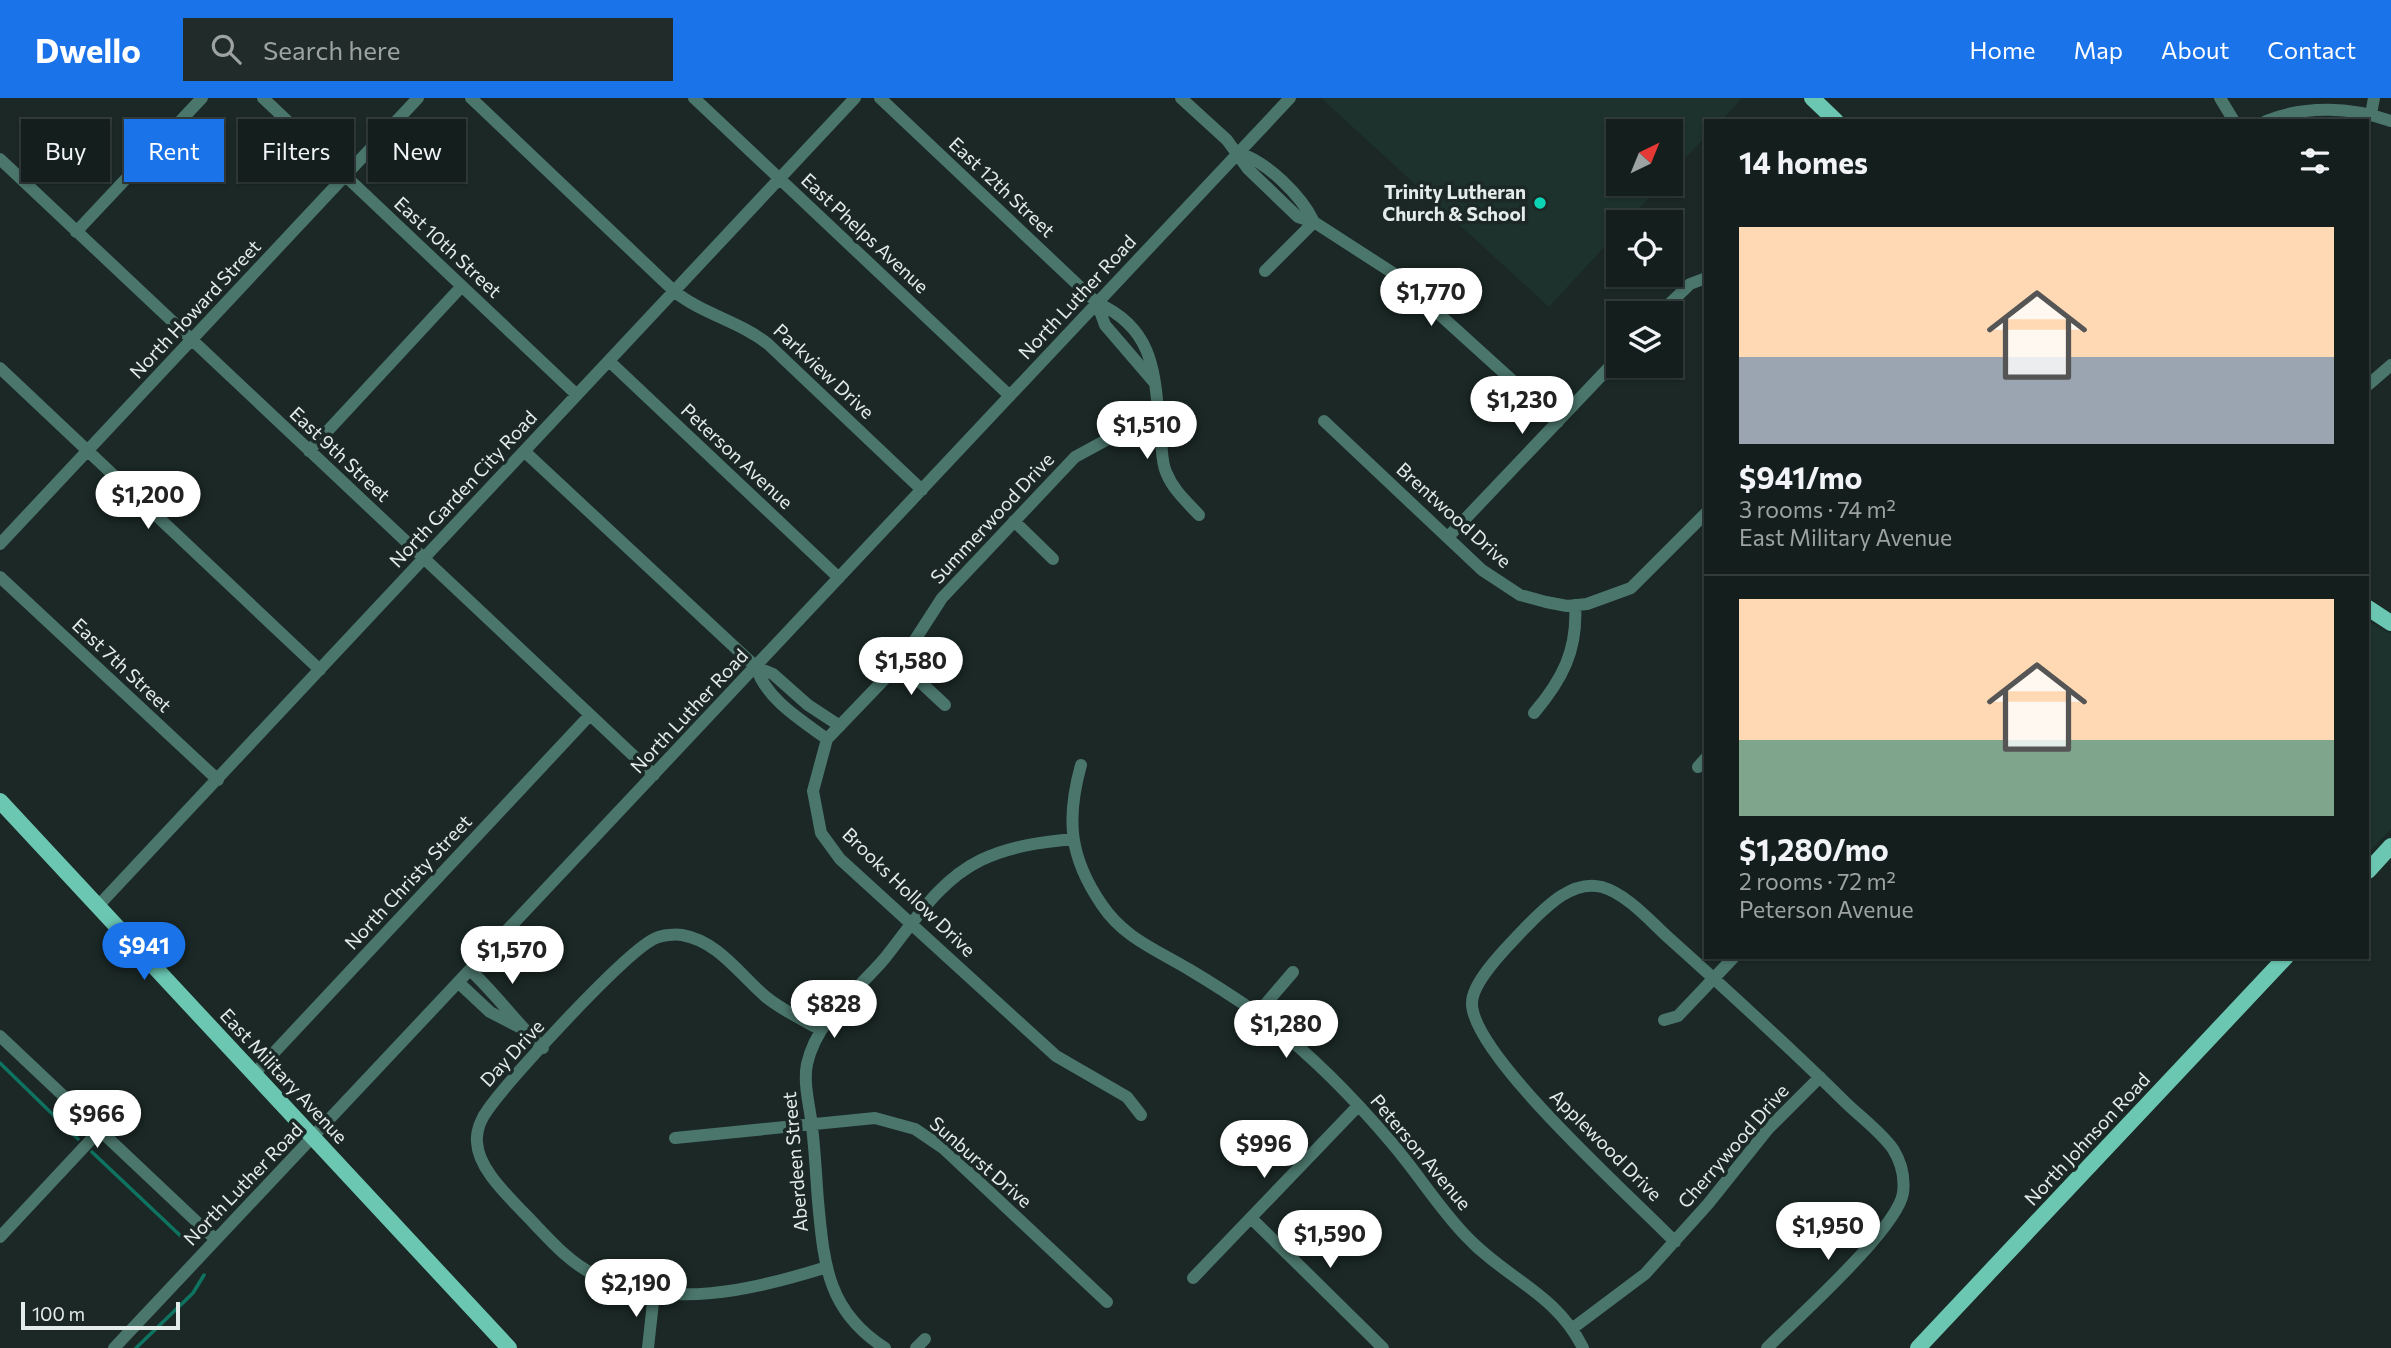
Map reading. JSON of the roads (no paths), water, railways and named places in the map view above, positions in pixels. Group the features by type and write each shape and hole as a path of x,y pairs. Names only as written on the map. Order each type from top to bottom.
{"main road":[{"path":"1812,98 1834,119"},
{"path":"2369,609 2391,623"},
{"name":"East Military Avenue","path":"0,801 509,1348"},
{"path":"2369,870 2391,846"},
{"name":"North Johnson Road","path":"1918,1348 2284,959"}],"street":[{"path":"76,232 202,98"},
{"name":"East 10th Street","path":"262,98 284,119"},
{"name":"North Howard Street","path":"354,166 418,98"},
{"name":"Parkview Drive","path":"471,98 674,291 704,311 750,330 768,344 922,490"},
{"name":"East Phelps Avenue","path":"694,98 1010,396"},
{"name":"North Garden City Road","path":"98,906 855,98"},
{"name":"East 12th Street","path":"880,98 1097,303 1114,311 1146,345 1152,358 1165,470 1174,488 1199,516"},
{"path":"1181,98 1239,153 1255,158 1307,208 1314,222 1396,275 1558,422"},
{"name":"North Luther Road","path":"114,1348 314,1139 1290,98"},
{"path":"2220,98 2233,119"},
{"path":"2371,114 2374,98"},
{"path":"2274,119 2310,110 2333,109 2371,114 2391,121"},
{"name":"East 9th Street","path":"0,159 654,775"},
{"name":"North Howard Street","path":"0,544 339,182"},
{"name":"East 10th Street","path":"351,182 577,394"},
{"path":"1265,271 1314,222"},
{"path":"1672,301 1690,284 1704,279"},
{"path":"309,451 462,286"},
{"name":"East 12th Street","path":"1097,303 1105,325 1154,382"},
{"name":"Peterson Avenue","path":"608,361 839,578"},
{"path":"2369,384 2391,365"},
{"path":"0,368 320,670"},
{"path":"1448,537 1606,371"},
{"name":"Brentwood Drive","path":"1324,421 1482,570 1520,596 1574,606"},
{"name":"Summerwood Drive","path":"827,739 900,663 943,598 1076,457 1110,438 1160,429"},
{"path":"524,451 756,667 773,674 808,705 840,726"},
{"path":"1534,713 1565,671 1575,634 1574,606 1604,600 1631,588 1704,515"},
{"path":"1014,521 1053,559"},
{"name":"East 7th Street","path":"0,577 218,780"},
{"path":"900,663 945,705"},
{"path":"756,667 761,683 796,716 827,739"},
{"name":"North Christy Street","path":"254,1074 590,715"},
{"name":"Brooks Hollow Drive","path":"827,739 813,791 821,833 840,859 1056,1056 1127,1097 1141,1115"},
{"name":"Peterson Avenue","path":"1081,765 1070,819 1076,859 1087,881 1124,930 1257,1013 1358,1106 1466,1237 1495,1264 1562,1313 1583,1348"},
{"name":"Aberdeen Street","path":"885,1348 843,1311 832,1292 822,1244 808,1103 807,1065 821,1030 931,898 955,876 979,861 1022,845 1073,839"},
{"name":"Applewood Drive","path":"1675,1242 1630,1194 1571,1142 1543,1111 1481,1031 1472,1001 1476,987 1524,928 1559,897 1586,886 1602,887 1617,895 1714,979"},
{"name":"Day Drive","path":"821,1030 769,999 722,955 695,939 679,935 656,937 637,950 488,1109 477,1143 486,1166 517,1205 576,1263 595,1275 654,1293 701,1294 735,1290 827,1267"},
{"path":"1664,1020 1678,1016 1732,959"},
{"path":"471,971 500,997 522,1028 543,1048"},
{"path":"1257,1013 1293,972"},
{"path":"1714,979 1892,1147 1900,1163 1904,1182 1903,1196 1887,1223 1767,1348"},
{"path":"459,984 490,1012 522,1028"},
{"path":"0,1036 216,1240"},
{"name":"Cherrywood Drive","path":"1573,1328 1644,1274 1675,1242 1768,1129 1820,1077"},
{"path":"1193,1278 1358,1106"},
{"name":"Sunburst Drive","path":"675,1138 875,1118 915,1129 943,1148 1107,1302"},
{"path":"0,1237 100,1130"},
{"path":"1251,1218 1383,1348"},
{"path":"648,1348 654,1293"}],"waterway":[{"path":"0,1063 78,1139"},
{"path":"92,1152 186,1241"},
{"path":"136,1348 193,1293 204,1275"}],"place":[{"name":"Trinity Lutheran Church & School","path":"1540,203"}]}
